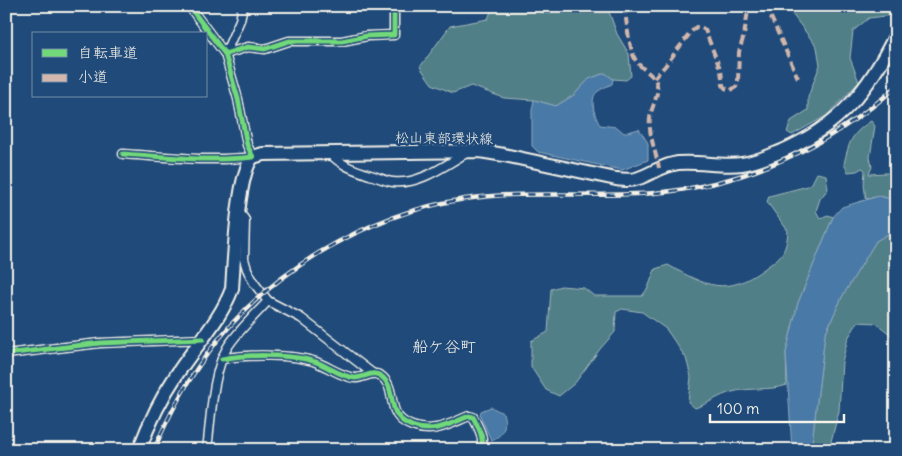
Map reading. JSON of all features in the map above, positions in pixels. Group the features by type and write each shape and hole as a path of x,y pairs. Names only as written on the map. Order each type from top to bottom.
{"main road":[{"name":"松山東部環状線","path":"253,156 263,154 469,151 504,154 604,177 628,180 638,178 671,164 698,162 730,165 751,162 809,138 833,122 864,88 884,58 896,34"},
{"path":"138,450 160,400 222,312 232,289 238,210 248,165 253,156"}],"street":[{"path":"122,154 231,159 253,156 247,145 238,99 225,54 189,6"},
{"path":"225,54 240,20 243,6"},
{"path":"225,54 248,47 265,48 289,42 342,41 367,36 394,35 394,6"},
{"path":"330,154 338,162 352,170 383,180 400,182 423,177 469,151"},
{"path":"238,210 245,220 244,259 247,269 254,283 268,301 301,318 372,373 380,376 391,390 395,411 403,422 413,427 436,428 469,416 473,417 483,439 483,445 480,450"},
{"path":"207,450 217,375 222,359 228,346 268,301"},
{"path":"6,354 100,343 203,338"},
{"path":"222,359 236,356 301,359 316,362 355,378 372,373"}],"green space":[{"path":"493,6 532,6 533,10 550,14 554,6 607,6 617,34 629,54 631,76 626,80 613,79 605,73 589,79 574,95 556,106 534,100 504,98 471,86 453,93 432,84 420,67 450,26 488,19"},
{"path":"786,6 896,6 894,15 869,18 853,31 850,58 859,82 826,116 792,135 787,132 791,121 808,110 808,97 820,65 817,47"},
{"path":"871,121 875,126 870,157 872,167 869,174 896,174 896,206 889,199 882,197 866,199 864,185 865,170 862,168 857,171 848,172 844,164 852,139 859,130"},
{"path":"817,173 826,175 828,189 820,199 816,211 820,218 828,215 833,217 798,303 786,353 787,385 732,392 695,408 688,402 691,377 686,358 666,329 642,312 622,309 616,312 615,332 575,383 559,396 546,390 531,367 531,341 548,332 551,289 561,286 584,288 594,296 642,296 648,288 655,269 668,265 705,283 716,285 727,286 751,278 779,257 786,244 788,231 767,202 769,196 808,186 812,183"},
{"path":"896,225 896,345 891,335 876,323 858,322 848,338 842,362 839,411 829,449 811,450 825,334 842,297 876,241 893,231"}],"water":[{"path":"605,73 613,79 612,84 597,92 593,99 598,122 600,125 617,127 624,133 639,129 648,143 648,160 622,170 538,152 532,146 532,110 534,100 556,106 574,95 589,79"},
{"path":"879,196 890,199 896,206 896,225 893,231 876,241 842,297 825,334 811,450 792,450 786,353 798,303 833,217 842,207"},
{"path":"491,407 503,413 505,422 502,433 491,440 480,415 481,411"}],"railway":[{"path":"154,450 183,390 205,357 229,327 256,299 287,274 320,252 354,234 390,218 465,199 536,194 607,195 654,193 688,189 721,182 784,160 814,145 842,128 896,87"}],"marked path":[{"path":"625,6 633,55 637,63 656,81 657,85 657,94 650,124 651,137 659,168"},
{"path":"654,78 696,27 705,30 721,71 723,85 731,90 736,87 739,52 748,11 752,6"},
{"path":"766,6 798,78"}],"cycle path":[{"path":"123,154 204,159 253,157 247,145 238,99 225,54 189,6"},
{"path":"225,54 248,47 265,49 289,41 342,41 367,36 394,35 394,6"},
{"path":"6,354 100,343 203,339"},
{"path":"222,359 256,356 295,357 316,362 350,377 359,378 378,374 388,384 395,411 407,424 431,429 445,426 469,416 473,417 482,437 480,450"}],"district":[{"name":"船ケ谷町","path":"444,346"}]}
